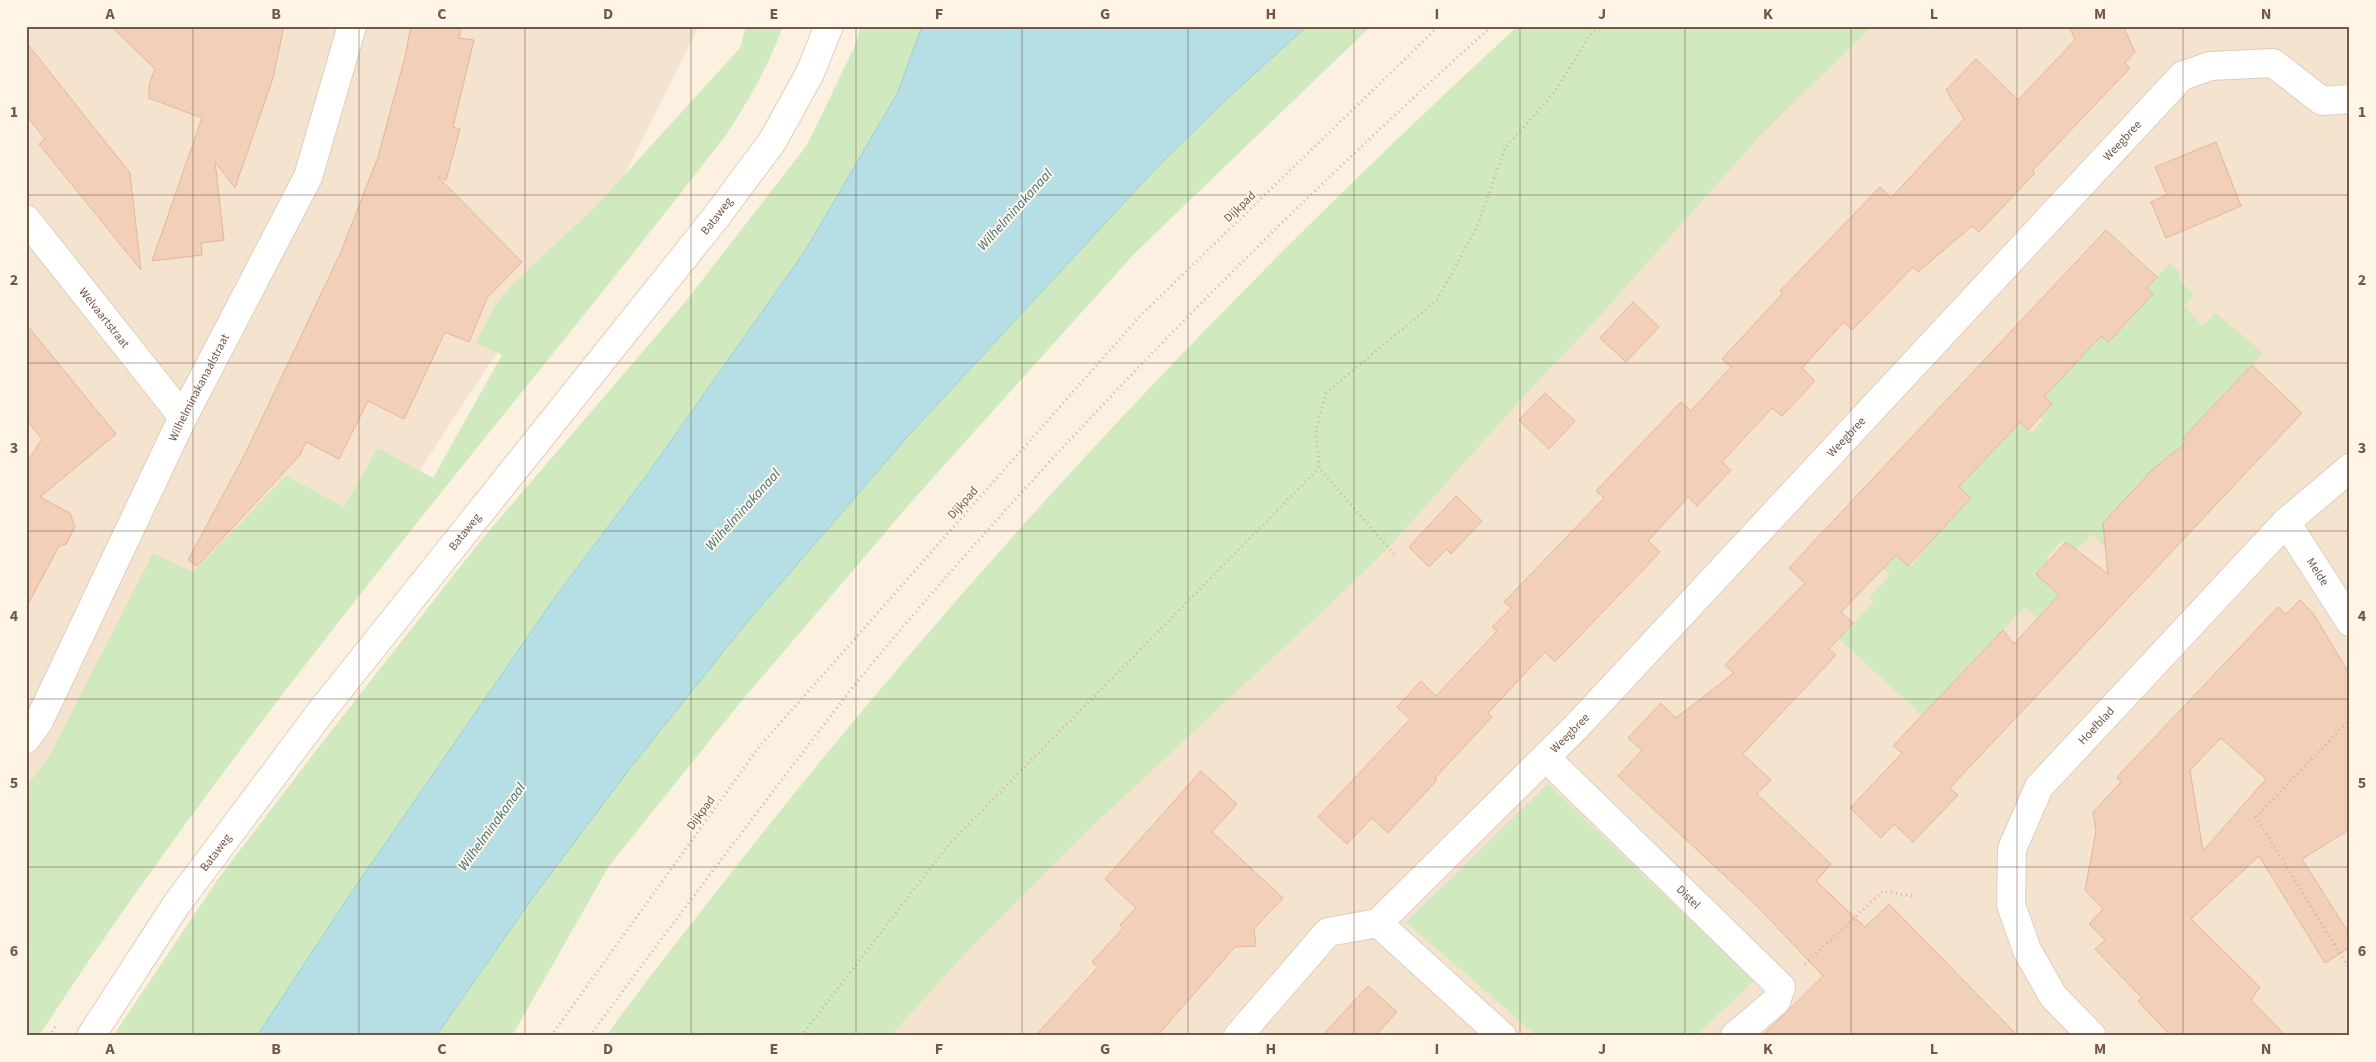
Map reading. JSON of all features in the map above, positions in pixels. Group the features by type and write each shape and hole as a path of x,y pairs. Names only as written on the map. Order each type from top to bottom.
{"street":[{"name":"Wilhelminakanaalstraat","path":"26,739 39,721 184,417 308,177 352,26"},
{"name":"Bataweg","path":"91,1036 176,905 323,709 716,217 772,142 810,73 829,26"},
{"name":"Weegbree","path":"1378,923 1546,758 2182,76 2210,66 2273,63 2322,101 2350,99"},
{"name":"Welvaartstraat","path":"26,219 184,417"},
{"name":"Hoefblad","path":"2092,1036 2053,996 2027,950 2011,905 2012,849 2023,820 2039,787 2286,522 2350,468"},
{"name":"Melde","path":"2286,522 2350,622"},
{"name":"Distel","path":"1546,758 1781,987"},
{"path":"1238,1036 1328,932 1378,923 1502,1036"},
{"path":"1735,1036 1776,1001 1781,987"}],"path":[{"name":"Dijkpad","path":"551,1036 759,747 1141,315 1439,26"},
{"path":"590,1036 660,939 868,669 1016,497 1250,253 1426,85 1492,26"},
{"path":"1394,554 1319,468 1316,430 1326,393 1437,300 1477,227 1505,148 1554,93 1590,35 1602,26"},
{"path":"801,1036 950,843 1319,468"},
{"path":"2350,719 2256,817 2350,970"},
{"path":"1781,987 1883,891 1912,896"}],"shaded area":[{"path":"26,26 699,26 607,210 489,365 362,558 26,991"},
{"path":"1819,26 2350,26 2350,1036 818,1036"}],"green space":[{"path":"746,26 783,26 758,82 726,135 286,690 118,918 39,1036 26,1036 26,788 51,753 153,553 193,572 286,476 344,507 378,448 433,478 502,355 476,343 495,306 513,284 596,206 740,48"},
{"path":"861,26 922,26 897,94 805,251 644,479 553,600 345,902 257,1036 113,1036 218,879 328,735 482,539 686,301 807,145 854,48"},
{"path":"1307,26 1371,26 1134,254 913,500 739,704 609,866 512,1036 436,1036 531,900 631,767 743,627 908,436 1161,163 1229,97"},
{"path":"1518,26 1872,26 1757,139 1596,320 1524,396 1389,547 1085,833 960,959 890,1036 606,1036 636,994 821,760 1009,540 1206,329 1412,125"},
{"path":"2169,264 2180,272 2179,279 2194,296 2184,305 2202,326 2216,313 2263,353 2183,438 2186,441 2164,464 2106,547 2092,534 2076,550 2062,540 2046,558 2048,561 2036,574 2059,595 2038,619 2025,607 1922,715 1839,639 1874,602 1869,598 1890,575 1883,568 1896,554 1910,567 1922,554 1908,541 1998,446 1985,433 2020,422 2031,433 2043,420 2040,417 2052,404 2044,397 2123,313 2153,294 2146,288"},
{"path":"1548,784 1754,981 1695,1036 1537,1036 1406,922"}],"water":[{"name":"Wilhelminakanaal","path":"922,26 1307,26 1229,97 1161,163 908,436 743,627 631,767 531,900 436,1036 257,1036 345,902 553,600 644,479 805,251 897,94"}],"building":[{"path":"111,26 284,26 273,78 235,188 215,162 224,240 201,243 202,255 152,261 202,118 149,98 149,85 155,69"},
{"path":"411,26 461,26 459,38 474,40 453,127 460,129 446,180 438,177 522,262 487,298 469,342 445,332 404,419 368,401 339,459 306,442 300,455 197,566 188,560 245,454 340,254 378,157 405,57"},
{"path":"2069,26 2123,26 2135,52 2125,63 2130,68 2033,170 2035,173 1979,232 1972,226 1918,272 1913,267 1852,330 1844,322 1802,368 1815,381 1782,416 1772,408 1722,462 1731,470 1697,506 1688,497 1648,541 1660,552 1555,662 1545,652 1488,713 1492,717 1435,778 1437,780 1388,833 1372,818 1347,844 1318,817 1410,719 1397,707 1421,681 1436,696 1497,631 1492,627 1511,608 1504,602 1604,498 1596,491 1681,402 1691,411 1731,367 1722,359 1783,293 1780,291 1880,187 1891,198 1964,119 1946,90 1976,59 2018,100 2075,40"},
{"path":"26,42 130,173 141,270 39,144 45,139 26,115"},
{"path":"2216,142 2241,206 2166,238 2151,202 2167,195 2155,167"},
{"path":"2106,230 2157,277 2146,288 2153,294 2108,342 2101,336 2044,397 2052,404 2028,430 2020,422 1959,487 1971,498 1908,566 1896,555 1841,612 1853,623 1829,649 1836,655 1743,754 1771,780 1757,794 1831,864 1816,881 1865,927 1889,904 2018,1036 1762,1036 1823,976 1755,904 1618,776 1642,750 1628,738 1661,703 1676,718 1734,673 1725,665 1805,583 1789,568"},
{"path":"1633,302 1659,327 1626,362 1600,338"},
{"path":"26,324 116,434 40,497 70,513 75,527 66,544 59,546 26,608 26,464 42,439 26,419"},
{"path":"2252,365 2302,413 1950,788 1958,795 1913,842 1894,824 1881,838 1850,808 1902,753 1893,746 2003,630 2014,644 2059,595 2036,574 2066,542 2108,574 2103,523 2153,469 2187,442 2183,438"},
{"path":"1545,393 1575,421 1549,449 1519,420"},
{"path":"1456,496 1482,521 1451,554 1447,549 1429,567 1409,547"},
{"path":"2300,600 2313,613 2350,675 2350,829 2302,859 2350,935 2350,947 2325,963 2259,856 2191,919 2260,987 2251,1000 2286,1036 2171,1036 2138,1001 2142,998 2095,949 2105,940 2089,924 2103,909 2085,890 2096,831 2093,812 2121,782 2117,777 2278,607 2286,614","holes":["2221,738 2266,779 2203,851 2190,770"]},
{"path":"1201,771 1237,804 1212,832 1283,898 1254,929 1256,946 1235,947 1157,1036 1035,1036 1098,967 1092,962 1123,928 1120,925 1136,908 1105,879"},
{"path":"1368,986 1397,1012 1375,1036 1322,1036"}]}
